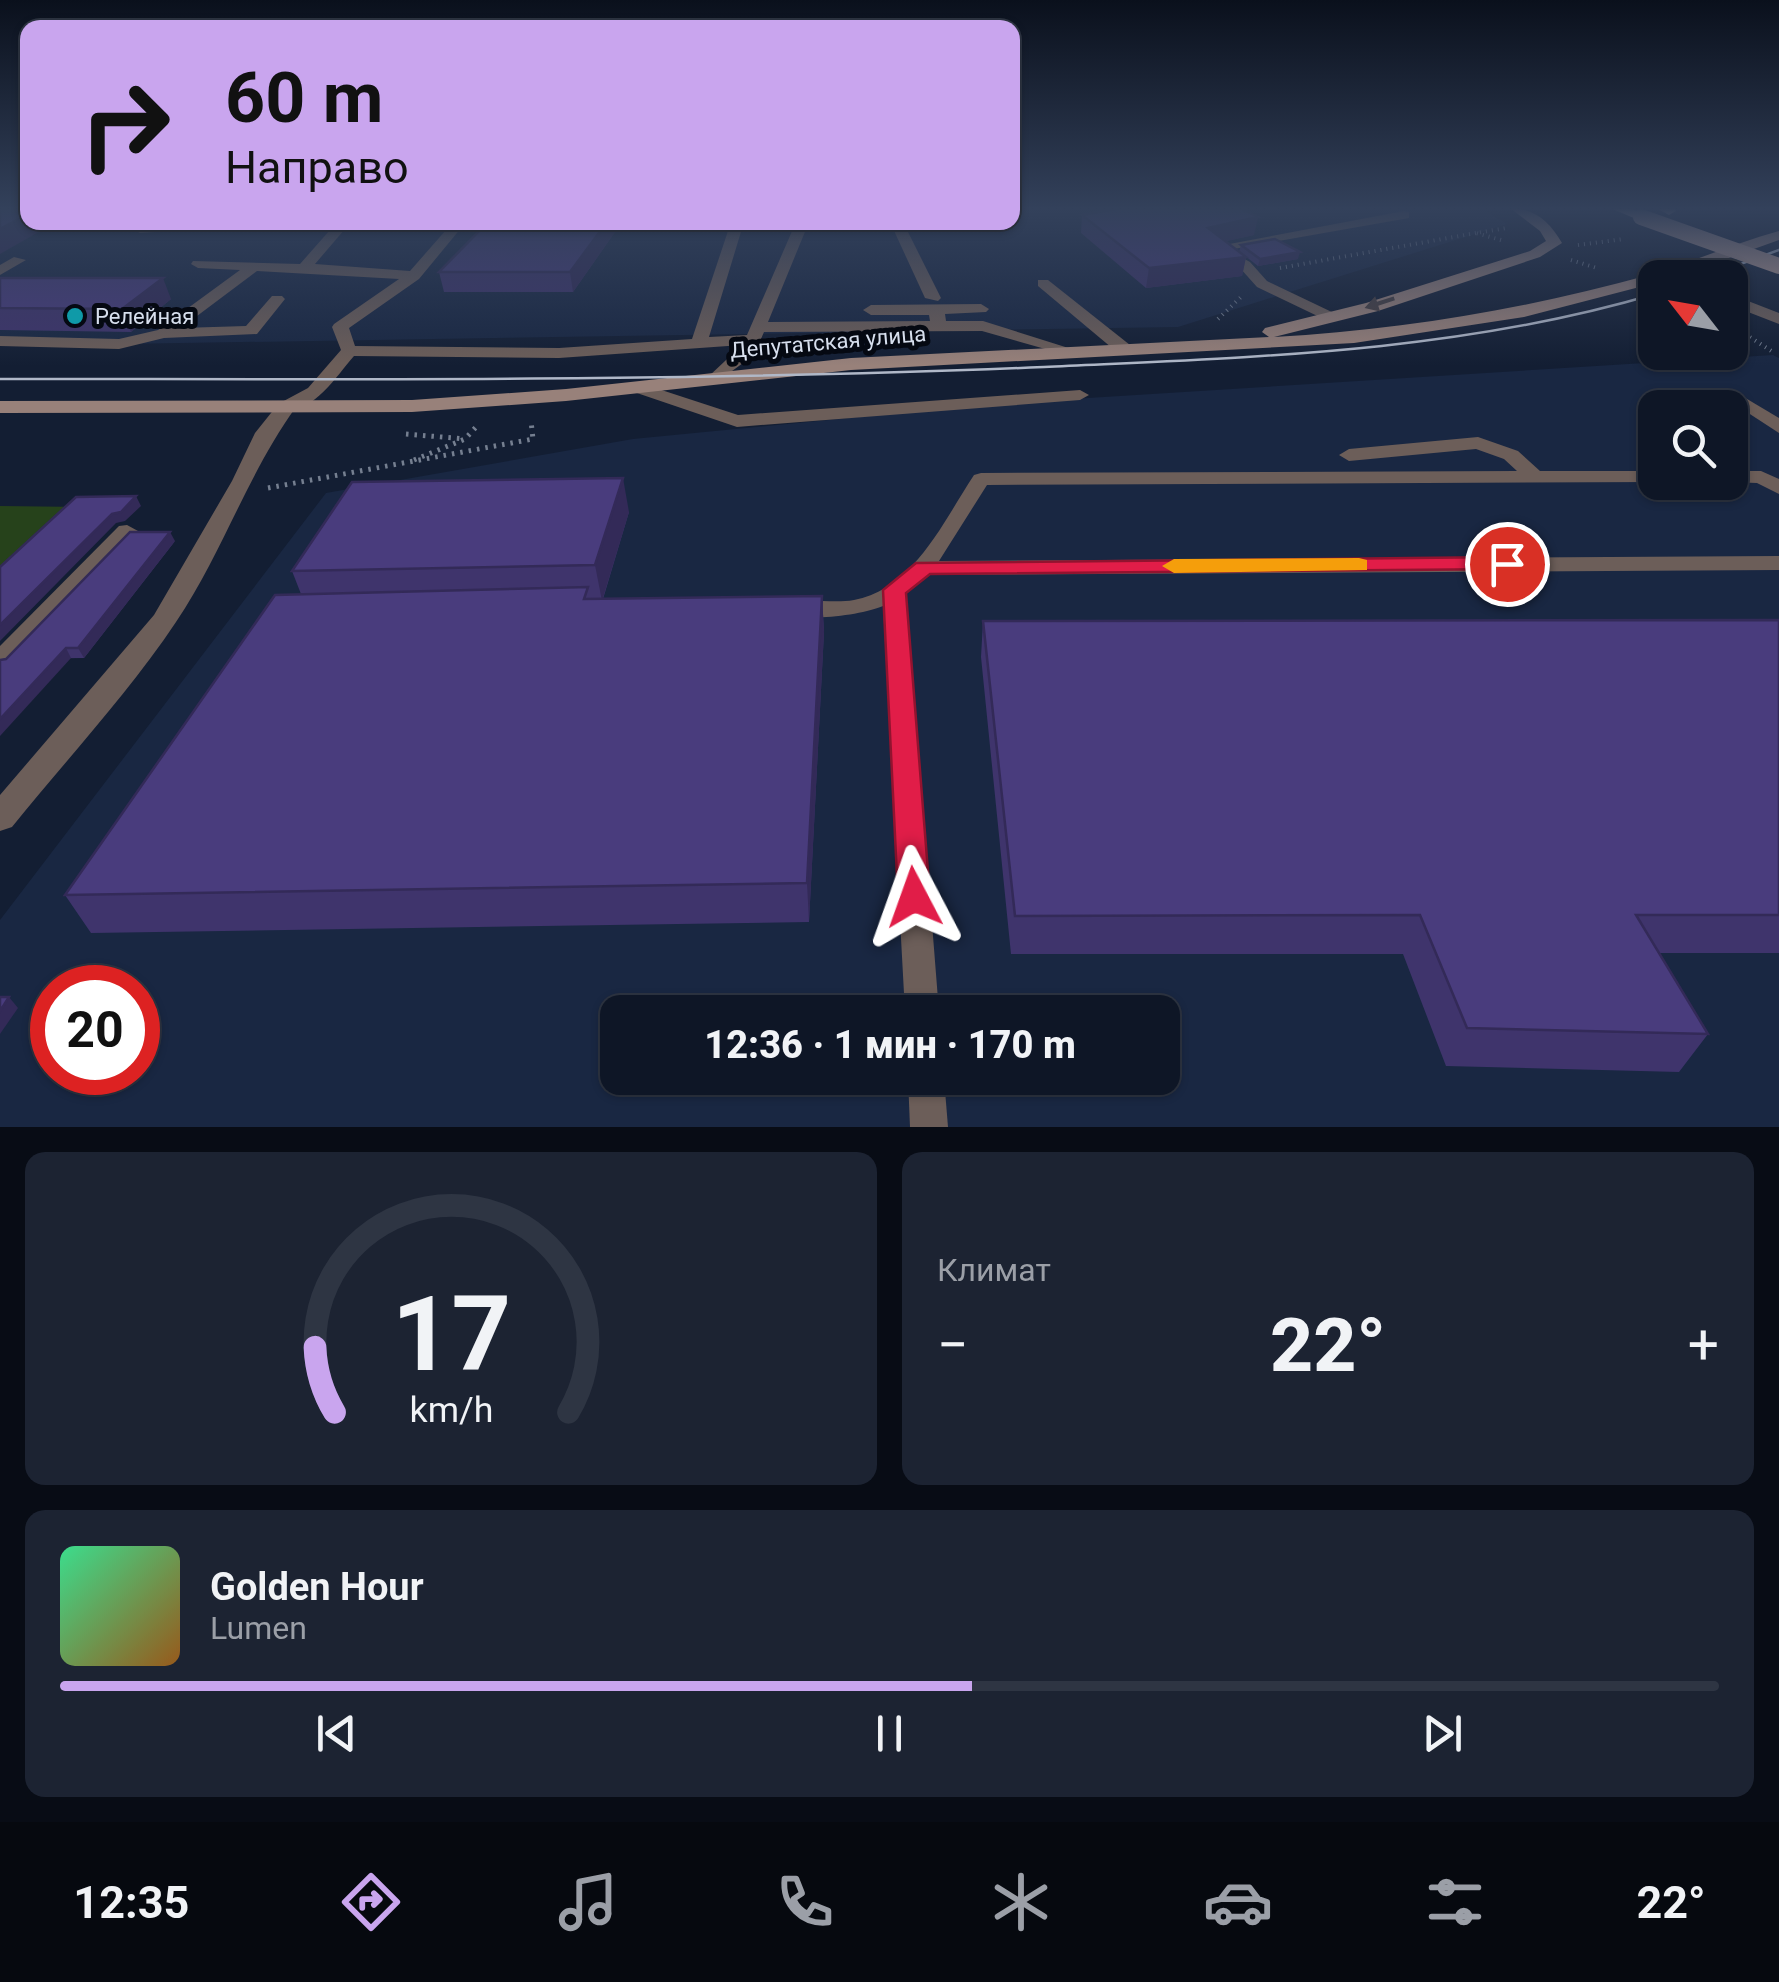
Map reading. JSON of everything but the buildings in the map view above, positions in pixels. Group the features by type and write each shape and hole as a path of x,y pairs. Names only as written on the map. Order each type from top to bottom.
{"main road":[{"path":"1123,348 1277,331 1514,261"},
{"name":"Депутатская улица","path":"0,407 412,406 637,388 717,377 1079,350 1354,338 1524,312 1638,284"},
{"path":"1425,288 1422,306 1442,314 1524,312"}],"street":[{"path":"1748,306 1779,319"},
{"path":"0,818 165,618 243,480 264,433 286,407"}],"lane":[{"path":"304,268 311,261"},
{"path":"349,351 340,327 414,276 427,261"},
{"path":"700,340 726,261"},
{"path":"717,377 748,351 787,261"},
{"path":"913,261 936,311"},
{"path":"1236,261 1295,303 1330,317"},
{"path":"198,264 258,264 414,276"},
{"path":"164,333 258,264"},
{"path":"1043,283 1123,348"},
{"path":"0,341 119,344 164,333 251,331 277,299"},
{"path":"870,310 981,309"},
{"path":"349,351 560,353 936,311 1079,350"},
{"path":"286,407 314,392 349,351"},
{"path":"637,388 737,421 1080,395"},
{"path":"1748,405 1779,427"},
{"path":"1349,455 1478,443 1511,455 1536,478"},
{"path":"764,608 863,606 894,590 924,568 981,479 1638,477"},
{"path":"1748,478 1773,480"},
{"path":"0,661 126,531"},
{"path":"924,568 1779,563"},
{"path":"894,590 921,995"},
{"path":"927,1095 930,1127"}],"path":[{"path":"1217,319 1234,307 1259,272 1314,261"},
{"path":"1748,336 1773,352"},
{"path":"267,488 533,439 531,418"},
{"path":"400,466 465,439"}],"shaded area":[{"path":"0,261 1390,261 1178,327 0,346"},
{"path":"1748,357 1779,358 1779,1127 0,1127 0,920 326,493 633,439 992,404 1638,363 1638,370 1748,370"}],"green space":[{"path":"0,506 84,507 0,585"}],"tram line":[{"path":"0,379 652,377 914,372 1198,360 1428,340 1580,314 1638,299"}],"slow traffic":[{"path":"1174,566 1359,565"}],"place":[{"name":"Релейная","path":"75,316"}],"route":[{"path":"914,897 894,590 924,568 1507,564"}]}
